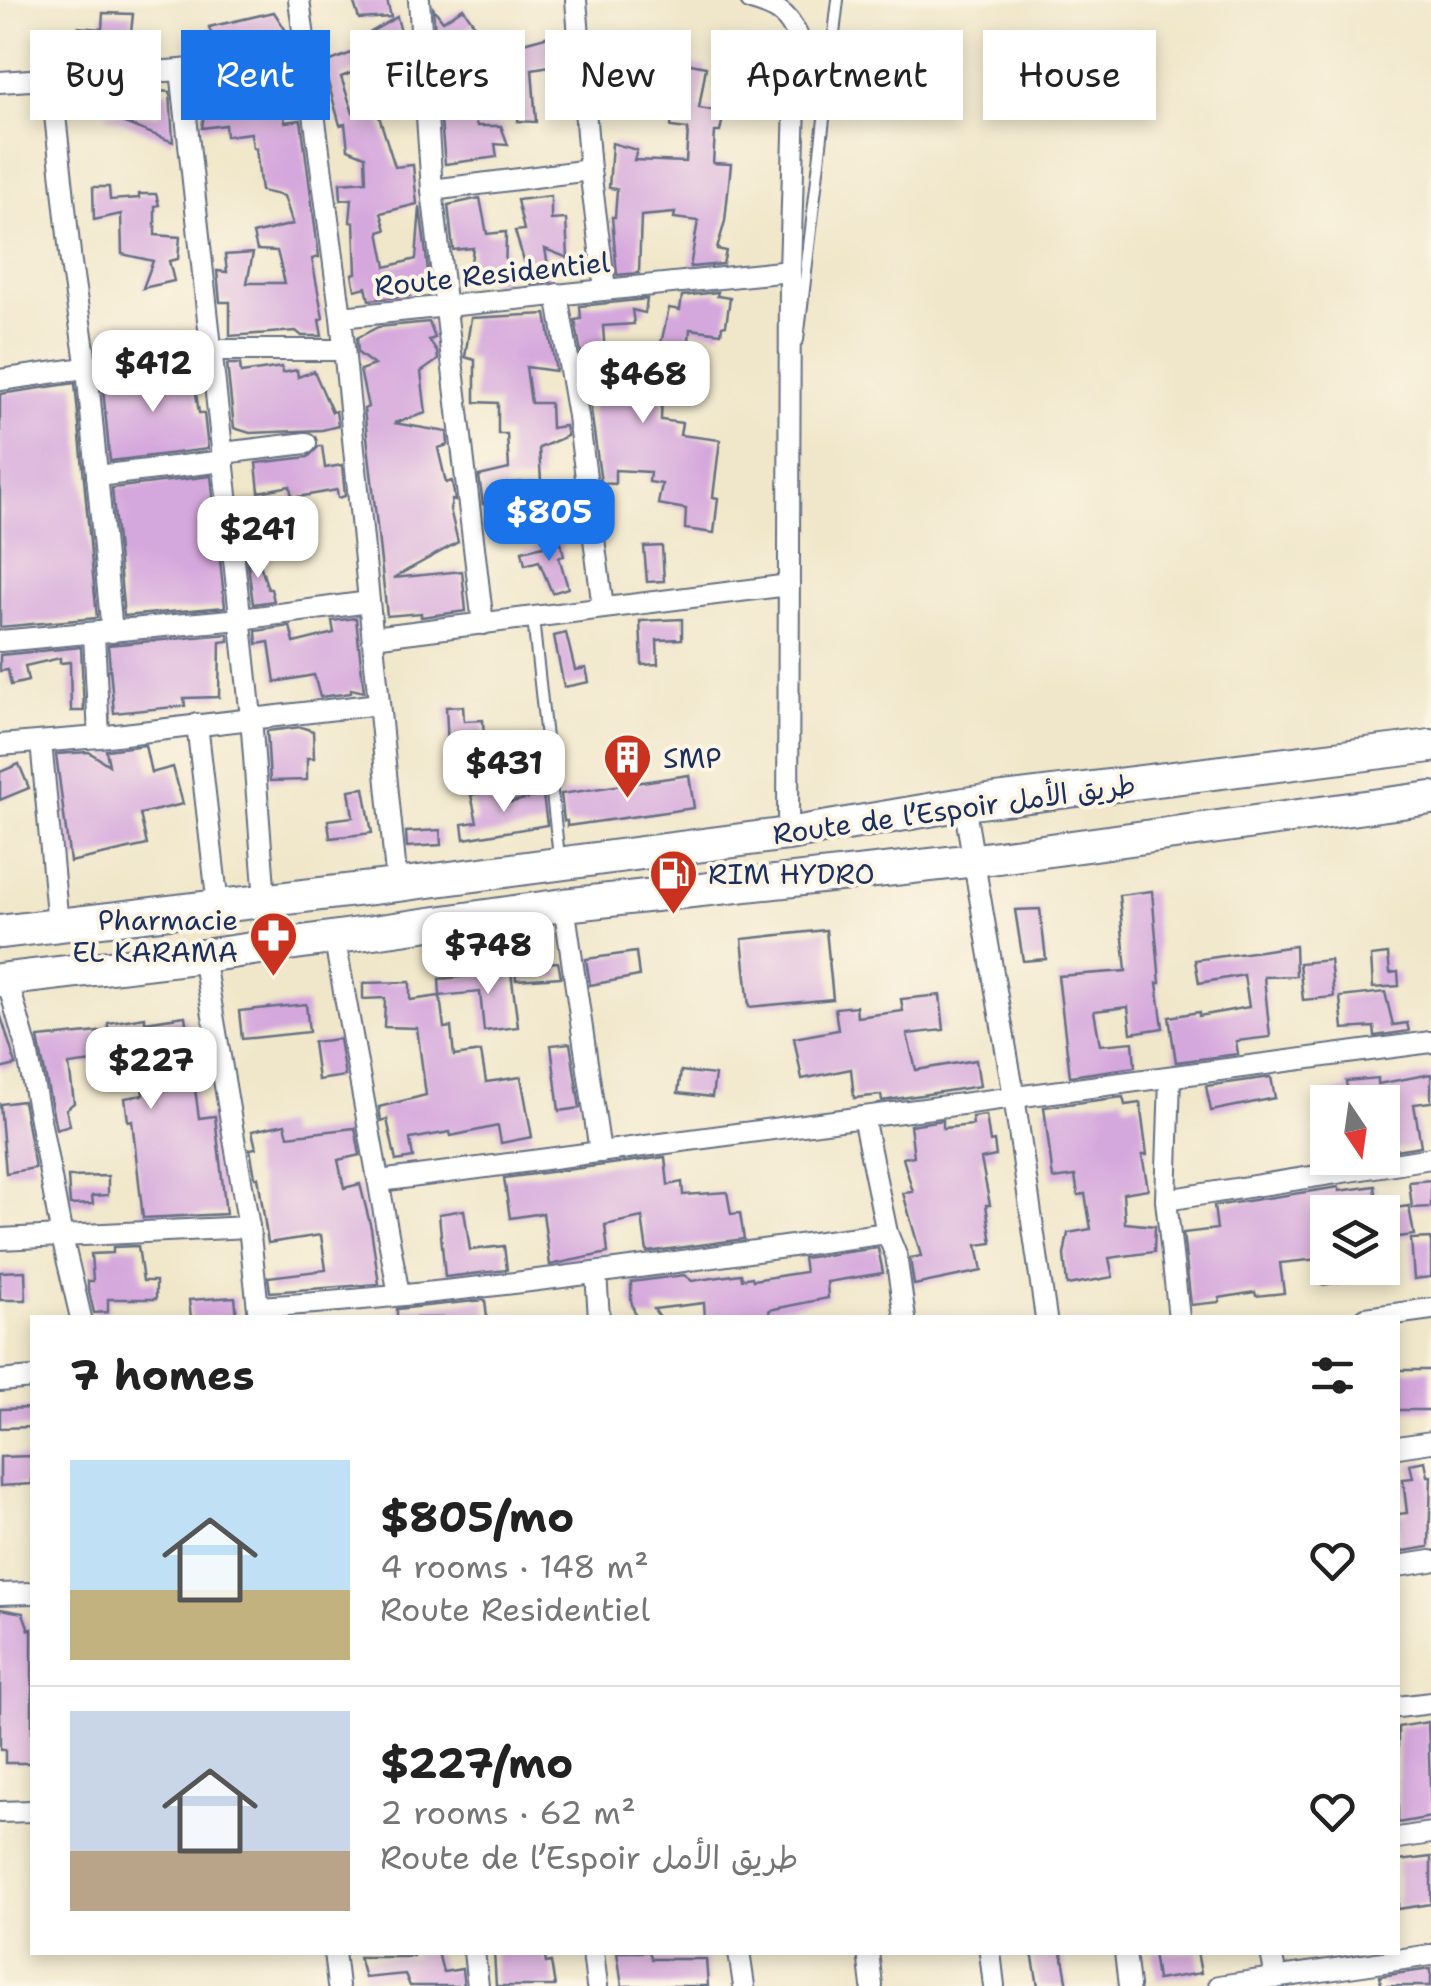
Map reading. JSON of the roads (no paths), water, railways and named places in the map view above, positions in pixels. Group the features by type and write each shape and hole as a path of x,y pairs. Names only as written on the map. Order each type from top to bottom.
{"highway":[{"name":"Route de l’Espoir طريق الأمل","path":"0,932 788,834 964,804 1431,746"},
{"name":"Route de l’Espoir طريق الأمل","path":"3,979 564,906 976,860 1431,798"}],"street":[{"path":"299,0 303,30"},
{"path":"419,0 432,190 482,624"},
{"path":"576,0 590,170 605,289"},
{"path":"752,0 774,6 789,17 797,35 790,271 788,834"},
{"path":"161,71 181,70"},
{"path":"0,82 30,80"},
{"path":"56,120 97,476 103,633 98,737"},
{"path":"187,120 251,717 265,900"},
{"path":"315,120 341,318"},
{"path":"432,190 590,170"},
{"name":"Route Residentiel","path":"397,884 341,318 790,271"},
{"path":"557,294 604,608"},
{"path":"0,380 212,350 342,350"},
{"path":"97,476 306,443"},
{"path":"374,637 789,586"},
{"path":"0,641 240,619 369,602"},
{"path":"0,745 379,704"},
{"path":"197,724 218,906"},
{"path":"41,742 58,925"},
{"path":"964,804 1014,1096 1046,1315"},
{"path":"564,906 600,1152"},
{"path":"334,936 398,1294"},
{"path":"203,956 249,1227 259,1312 596,1273 886,1232"},
{"path":"3,979 27,1050 80,1315"},
{"path":"380,1181 1431,1042"},
{"path":"1170,1078 1166,1200 1179,1315"},
{"path":"863,1117 886,1232 896,1254 905,1315"},
{"path":"1166,1200 1431,1158"},
{"path":"0,1239 249,1227"},
{"path":"596,1273 599,1315"},
{"path":"1388,1315 1431,1309"},
{"path":"0,1380 30,1378"},
{"path":"1400,1447 1431,1442"},
{"path":"1400,1566 1431,1561"},
{"path":"0,1594 30,1594"},
{"path":"1400,1707 1431,1703"},
{"path":"0,1812 30,1810"},
{"path":"1400,1838 1431,1833"},
{"path":"334,1955 338,1986"},
{"path":"474,1955 478,1986"},
{"path":"593,1955 596,1986"},
{"path":"739,1955 744,1986"},
{"path":"868,1955 872,1986"},
{"path":"990,1955 994,1986"},
{"path":"1125,1955 1129,1986"},
{"path":"1272,1955 1276,1978"},
{"path":"1219,1986 1431,1955"}],"lane":[{"path":"790,416 838,0"},
{"path":"533,619 560,863"}],"place":[{"name":"SMP","path":"628,800"},
{"name":"RIM HYDRO","path":"673,916"},
{"name":"Pharmacie EL KARAMA","path":"273,978"}]}
